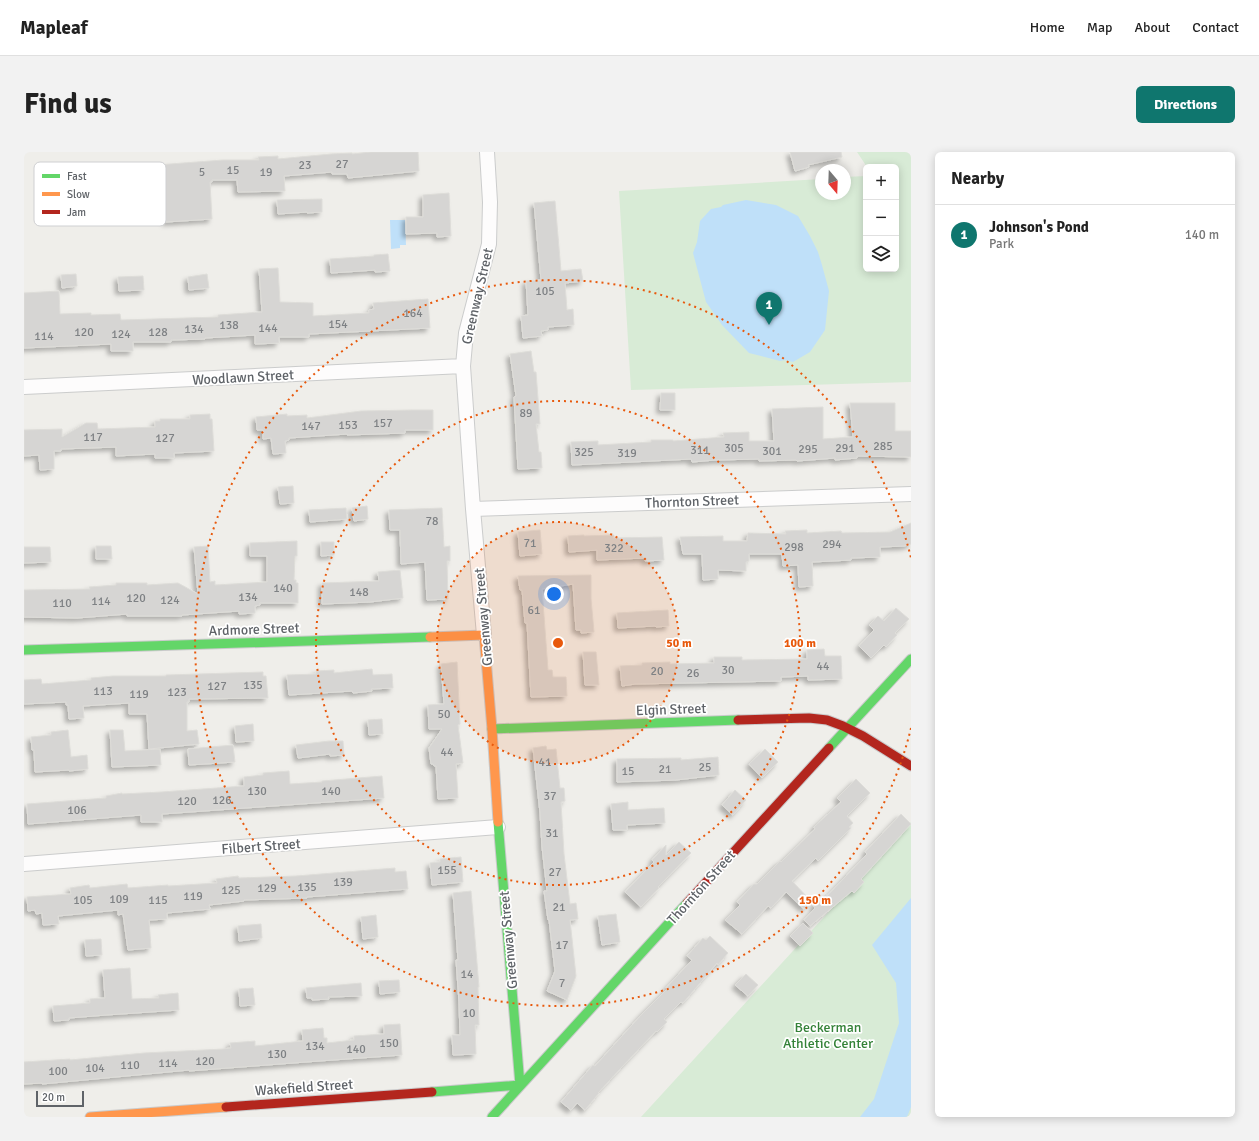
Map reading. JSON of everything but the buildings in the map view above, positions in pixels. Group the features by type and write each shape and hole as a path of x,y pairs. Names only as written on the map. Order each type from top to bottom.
{"street":[{"name":"Greenway Street","path":"487,152 490,202 489,244 466,333 463,366 473,509 492,729 498,827 520,1085"},
{"name":"Woodlawn Street","path":"24,387 463,366"},
{"name":"Thornton Street","path":"473,509 911,494"},
{"name":"Ardmore Street","path":"24,650 484,635"},
{"name":"Thornton Street","path":"492,1117 911,658"},
{"name":"Elgin Street","path":"492,729 822,718 848,728 911,766"},
{"name":"Filbert Street","path":"24,864 498,827"},
{"name":"Wakefield Street","path":"90,1117 520,1085"}],"green space":[{"path":"857,152 911,152 911,382 631,390 619,191 815,179 815,200 851,200 851,177 863,176 863,272 899,272 899,164 865,164"},
{"name":"Beckerman Athletic Center","path":"911,822 911,1117 641,1117"}],"water":[{"path":"746,200 776,205 798,216 818,252 822,265 829,291 825,330 810,352 793,362 785,360 780,361 749,353 722,325 706,302 693,253 697,242 700,221 711,209"},
{"path":"390,220 405,220 406,245 400,245 400,248 391,249"},
{"path":"911,898 911,1107 907,1117 860,1117 874,1099 899,1023 896,983 872,945"}],"traffic: fast":[{"path":"24,650 430,637"},
{"path":"829,748 911,659"},
{"path":"492,729 738,720"},
{"path":"432,1092 520,1085 498,822"},
{"path":"492,1117 687,903"}],"traffic: slow":[{"path":"430,637 484,635 498,822"},
{"path":"90,1117 226,1107"}],"traffic: jam":[{"path":"738,720 809,718 827,720 863,736 911,766"},
{"path":"687,903 829,748"},
{"path":"226,1107 432,1092"}],"place":[{"name":"Johnson's Pond","path":"769,325"}]}
